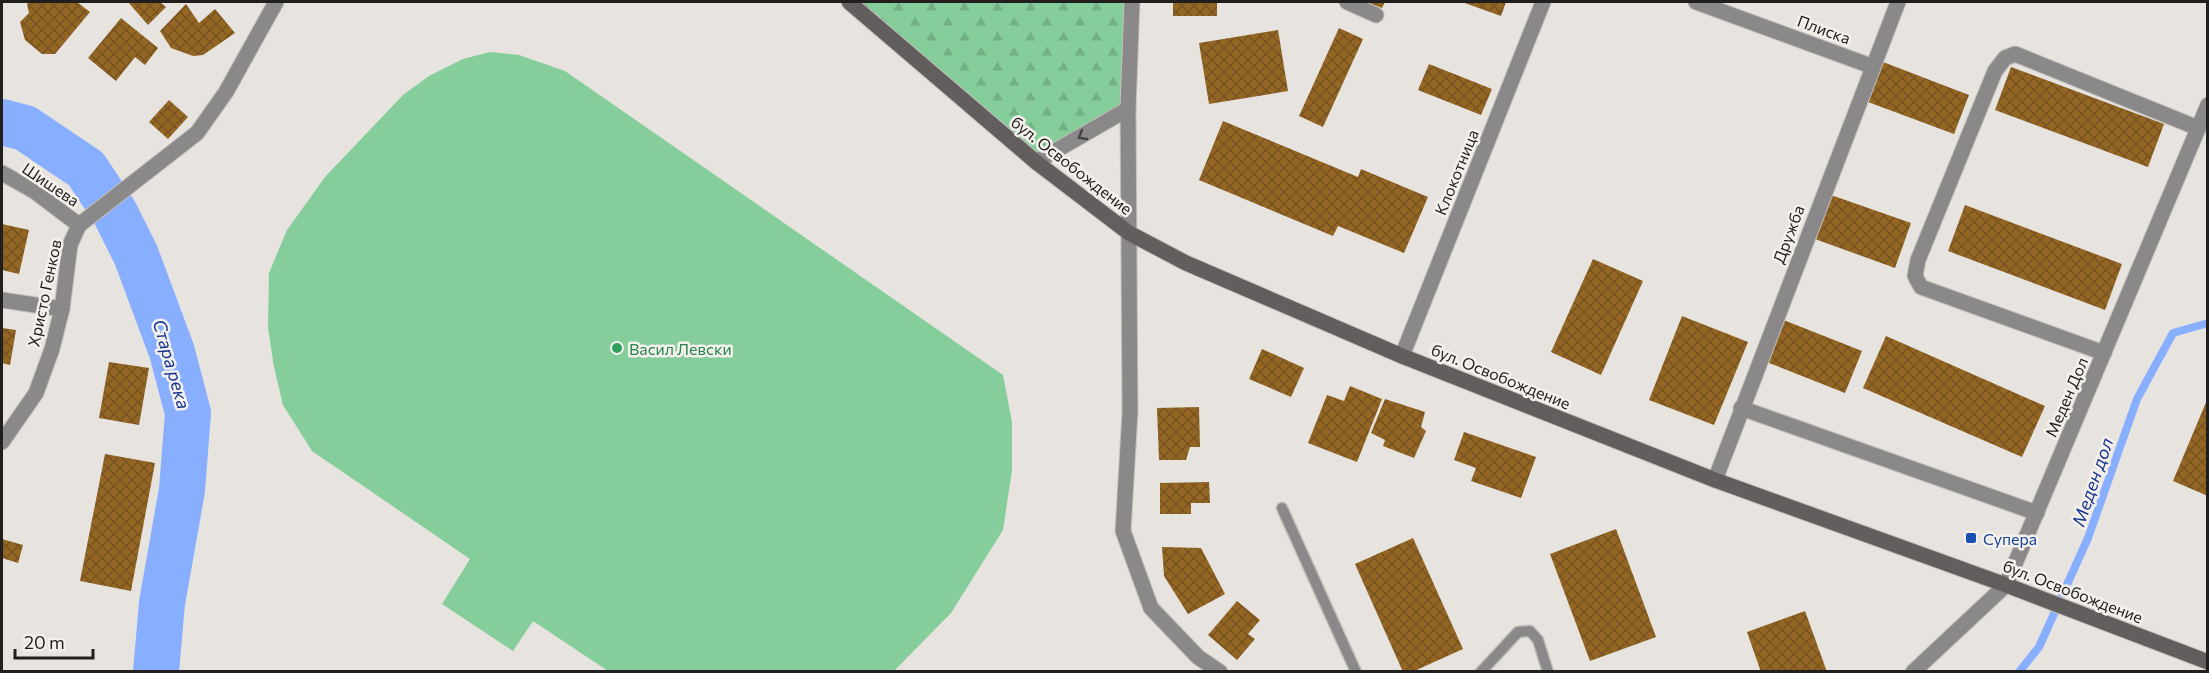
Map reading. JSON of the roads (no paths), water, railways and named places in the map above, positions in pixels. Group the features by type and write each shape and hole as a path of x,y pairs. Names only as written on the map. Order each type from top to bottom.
{"main road":[{"name":"бул. Освобождение","path":"849,2 1036,162 1129,233 1186,263 1402,356 1714,480 2006,585 2208,662"}],"street":[{"path":"84,221 197,133 226,93 276,2"},
{"path":"1132,2 1128,109 1130,412 1124,531 1151,608 1198,657 1220,672"},
{"path":"1347,2 1376,15"},
{"name":"Клокотница","path":"1402,356 1543,2"},
{"name":"Плиска","path":"1696,2 1871,66"},
{"name":"Дружба","path":"1714,480 1871,66 1898,2"},
{"path":"2104,353 1921,287 1915,276 1918,260 1995,71 2005,58 2015,54 2198,128"},
{"name":"Меден Дол","path":"1913,672 2006,585 2208,105"},
{"path":"1036,162 1128,109"},
{"name":"Шишева","path":"2,173 84,221"},
{"name":"Христо Генков","path":"2,442 36,393 62,309 70,245 84,221"},
{"path":"2,300 62,309"},
{"path":"1741,408 2037,513"}],"lane":[{"path":"1282,508 1356,672"},
{"path":"1481,672 1518,632 1530,631 1538,640 1548,672"}],"waterway":[{"name":"Стара река","path":"2,122 25,128 86,169 115,213 136,255 172,352 188,413 182,490 162,603 156,672"},
{"name":"Меден дол","path":"2019,672 2039,647 2088,538 2137,399 2173,333 2208,323"}],"place":[{"name":"Васил Левски","path":"617,348"},
{"name":"Супера","path":"1971,538"}]}
